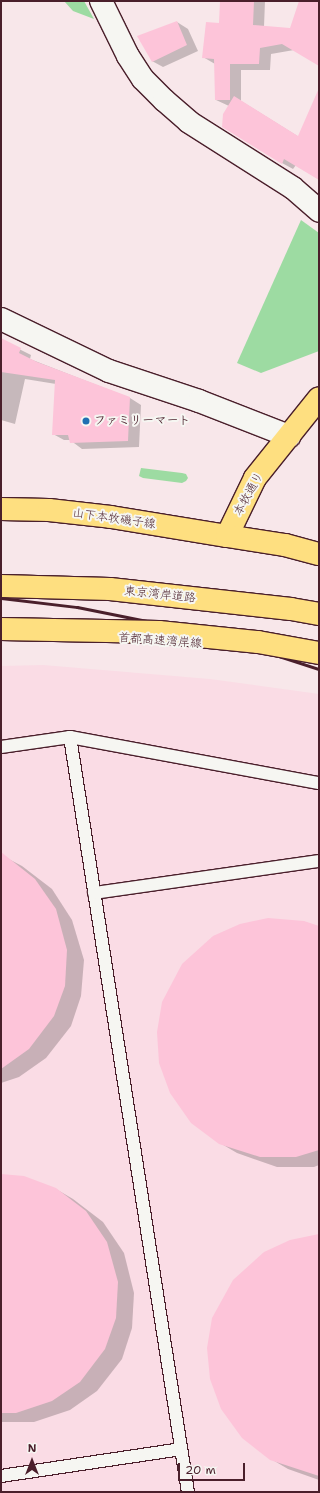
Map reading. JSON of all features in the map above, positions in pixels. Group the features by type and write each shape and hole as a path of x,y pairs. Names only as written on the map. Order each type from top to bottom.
{"main road":[{"name":"本牧通り","path":"227,536 255,478 319,398"},
{"name":"本牧通り","path":"289,436 319,420"},
{"name":"山下本牧磯子線","path":"1,508 49,510 111,517 227,536"},
{"path":"227,536 286,545 319,554"},
{"path":"286,545 319,567"},
{"path":"1,582 116,585 196,592 319,607"},
{"name":"東京湾岸道路","path":"1,586 110,589 291,609 319,614"},
{"path":"1,629 159,632 258,642 319,653"},
{"name":"首都高速湾岸線","path":"1,636 157,639 219,645 319,659"}],"street":[{"path":"101,1 128,56 143,79 164,100 189,122 293,188 319,211"},
{"path":"1,319 109,371 199,401 289,436"}],"lane":[{"path":"1,747 70,737 319,783"},
{"path":"70,737 188,1492"},
{"path":"94,893 319,861"},
{"path":"1,1476 181,1448"}],"shaded area":[{"path":"43,665 210,679 319,694 319,1492 1,1492 1,666"}],"green space":[{"path":"64,1 84,1 94,19 73,11"},
{"path":"301,220 319,233 319,351 261,373 237,363"},
{"path":"141,468 182,473 186,474 188,478 182,483 143,478 139,476"}],"building":[{"path":"220,1 254,1 253,25 290,28 299,1 319,1 319,66 282,44 260,48 259,64 230,64 230,100 215,100 214,59 202,58 206,22 219,23"},
{"path":"177,21 187,45 152,62 137,36"},
{"path":"319,88 319,180 284,159 282,164 222,127 223,114 234,96 298,136"},
{"path":"1,338 21,348 19,353 37,362 130,397 128,441 70,443 68,435 52,435 55,380 1,372"},
{"path":"1,852 35,879 56,909 67,950 65,986 54,1016 29,1049 1,1069"},
{"path":"268,918 304,921 319,926 319,1150 296,1157 260,1157 219,1144 191,1123 170,1093 159,1063 157,1032 162,1002 182,964 213,936 240,924"},
{"path":"1,1174 24,1176 56,1188 86,1211 107,1242 118,1282 116,1318 105,1349 80,1382 52,1401 16,1413 1,1413"},
{"path":"319,1234 319,1476 270,1460 242,1438 221,1409 210,1379 207,1348 212,1318 233,1280 264,1252 290,1240"}],"railway":[{"path":"1,598 77,607 211,634 319,669"}],"place":[{"name":"ファミリーマート","path":"86,421"}]}
